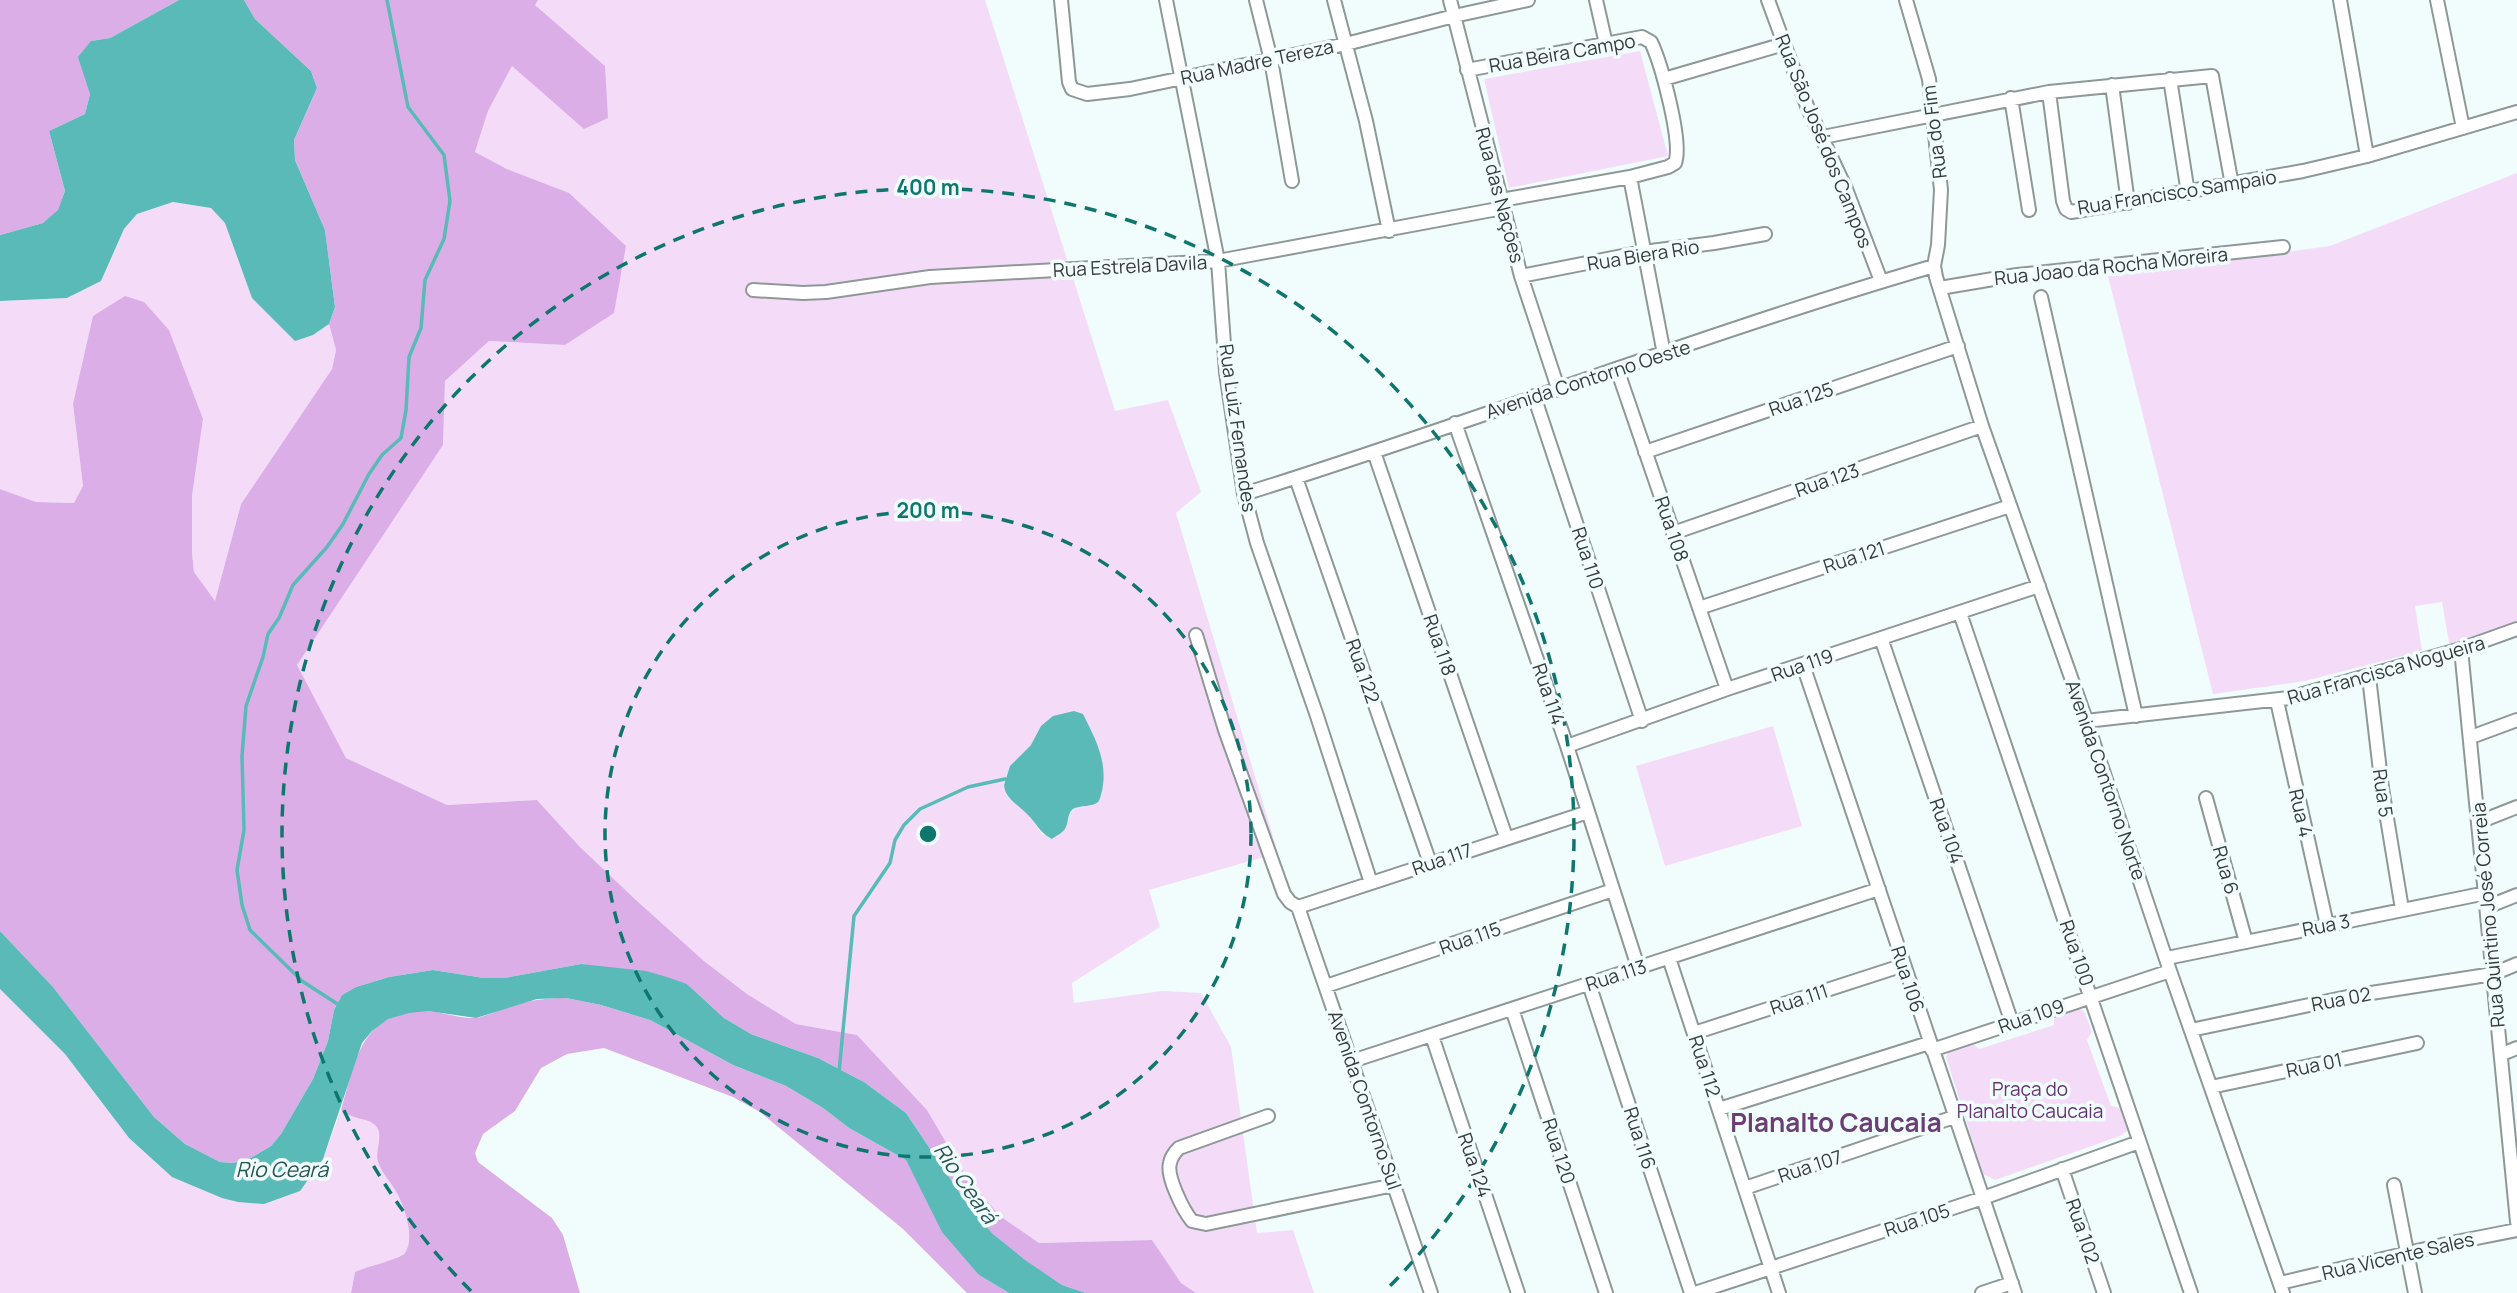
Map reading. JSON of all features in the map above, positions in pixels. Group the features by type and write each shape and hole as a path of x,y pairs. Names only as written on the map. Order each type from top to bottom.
{"street":[{"name":"Rua Madre Tereza","path":"1061,0 1065,59 1072,89 1087,94 1119,90 1346,44 1528,0"},
{"name":"Rua Luiz Fernandes","path":"1166,0 1218,261 1226,372 1244,494 1256,542 1317,716 1371,883"},
{"path":"1256,0 1292,181"},
{"path":"1335,0 1366,121 1389,231"},
{"name":"Rua das Nações","path":"1450,0 1521,276 1558,388"},
{"path":"1596,0 1606,44"},
{"name":"Rua São José dos Campos","path":"1768,0 1807,106 1823,137 1881,281"},
{"name":"Rua do Fim","path":"1906,0 1929,79 1941,190 1934,266"},
{"path":"2340,0 2367,156"},
{"path":"2437,0 2463,128"},
{"name":"Rua Beira Campo","path":"1468,70 1642,37 1653,47 1664,79"},
{"path":"1664,79 1784,44"},
{"path":"1823,137 2049,92 2211,76 2232,185"},
{"name":"Rua Estrela Davila","path":"753,290 826,292 918,278 1218,261 1389,231 1630,177 1675,163 1678,147 1664,79"},
{"path":"2170,79 2188,193"},
{"path":"2112,85 2128,203"},
{"name":"Rua Francisco Sampaio","path":"2049,92 2063,201 2066,209 2071,212 2232,185 2367,156 2517,112"},
{"path":"2011,98 2028,210"},
{"path":"1630,177 1664,354"},
{"name":"Rua Biera Rio","path":"1521,276 1643,252 1765,234"},
{"name":"Rua Joao da Rocha Moreira","path":"1940,288 2017,275 2283,247"},
{"name":"Avenida Contorno Oeste","path":"1244,494 1881,281 1934,266"},
{"name":"Avenida Contorno Norte","path":"1934,266 1982,426 2281,1288"},
{"path":"2041,297 2136,716"},
{"name":"Rua 125","path":"1645,452 1958,346"},
{"name":"Rua 108","path":"1616,369 1727,689"},
{"name":"Rua 110","path":"1534,396 1642,720"},
{"name":"Rua 114","path":"1455,423 1567,746 1638,967"},
{"name":"Rua 123","path":"1673,533 1982,426"},
{"name":"Rua 118","path":"1374,452 1506,837"},
{"name":"Rua 122","path":"1296,478 1430,863"},
{"name":"Rua 121","path":"1699,608 2010,506"},
{"name":"Rua 119","path":"1567,746 1727,689 2039,586"},
{"name":"Rua 100","path":"1960,613 2191,1293"},
{"name":"Rua Francisca Nogueira","path":"2086,721 2277,701 2369,677 2517,629"},
{"name":"Avenida Contorno Sul","path":"1196,635 1225,730 1271,859 1284,894 1298,907 1431,1293"},
{"name":"Rua 104","path":"1881,639 2012,1023"},
{"name":"Rua Quintino José Correia","path":"2461,649 2501,1054 2514,1149 2517,1222"},
{"name":"Rua 106","path":"1802,665 2013,1288"},
{"name":"Rua 5","path":"2369,677 2382,788 2402,909"},
{"name":"Rua 4","path":"2277,701 2327,925"},
{"path":"2471,737 2517,720"},
{"name":"Rua 6","path":"2206,798 2246,942"},
{"path":"2479,822 2517,807"},
{"name":"Rua 117","path":"1298,907 1587,812"},
{"name":"Rua 113","path":"1352,1061 1879,889"},
{"name":"Rua 115","path":"1326,986 1613,890"},
{"name":"Rua 3","path":"2168,965 2246,942 2402,909 2517,895"},
{"name":"Rua 112","path":"1669,958 1779,1293"},
{"name":"Rua 111","path":"1694,1033 1904,964"},
{"name":"Rua 02","path":"2191,1030 2352,996 2493,974 2517,964"},
{"name":"Rua 109","path":"1719,1110 2012,1023 2091,996 2168,965"},
{"name":"Rua 116","path":"1589,984 1693,1293"},
{"name":"Rua 120","path":"1512,1009 1606,1293"},
{"name":"Rua 124","path":"1432,1036 1518,1293"},
{"name":"Rua 01","path":"2211,1087 2417,1043"},
{"path":"2501,1054 2517,1048"},
{"path":"1268,1116 1179,1148 1174,1154 1169,1164 1170,1173 1186,1214 1192,1221 1206,1224 1394,1185"},
{"name":"Rua 107","path":"1745,1188 1954,1117"},
{"name":"Rua 105","path":"1693,1293 1983,1198 2138,1142"},
{"name":"Rua 102","path":"2062,1169 2104,1293"},
{"path":"2394,1185 2415,1293"},
{"name":"Rua Vicente Sales","path":"2281,1288 2408,1254 2517,1230"},
{"path":"1982,1293 2013,1288"}],"green space":[{"path":"538,0 985,0 1115,411 1168,400 1201,492 1176,513 1278,853 1149,890 1160,927 1072,983 1074,1003 1162,991 1201,993 1231,1047 1257,1233 1293,1230 1314,1293 1196,1293 1181,1283 1151,1240 1039,1243 1000,1216 967,1178 927,1110 857,1035 796,1024 747,994 704,961 637,901 580,847 537,800 447,805 346,758 296,665 443,445 445,381 489,341 565,345 507,169 475,152 488,111 512,66 540,89 605,66 534,5","holes":["1031,745 1096,804 1078,807 1071,813 1068,822 1043,835 1028,814 1009,798 1004,785 1010,766"]},
{"path":"1640,51 1668,156 1509,188 1484,79"},
{"path":"2517,173 2517,624 2450,648 2442,602 2415,606 2422,651 2305,681 2213,694 2108,276 2330,246"},
{"path":"173,202 211,208 226,223 252,298 313,335 329,324 336,350 332,369 241,504 215,602 194,572 192,553 192,496 203,419 73,404 83,486 74,503 36,502 0,489 0,301 67,298 101,281 124,229 137,214"},
{"path":"1773,726 1802,826 1665,866 1636,766"},
{"path":"0,989 65,1054 129,1138 172,1177 323,1159 341,1110 372,1123 379,1133 378,1162 398,1195 406,1216 409,1240 405,1253 355,1272 351,1293 0,1293"},
{"name":"Praça do Planalto Caucaia","path":"2075,1007 2084,1011 2092,1032 2087,1040 2111,1106 2120,1108 2127,1131 2120,1136 1995,1180 1983,1174 1946,1057 1951,1047 1970,1041 1979,1049 2054,1025 2054,1014"}],"shaded area":[{"path":"0,0 179,0 110,38 91,41 90,94 85,114 49,131 65,191 58,211 43,223 0,235"},
{"path":"244,0 538,0 535,5 605,66 608,118 584,129 512,66 488,111 475,152 507,169 569,193 626,246 614,313 565,345 489,341 445,381 443,445 297,665 346,758 447,805 537,800 580,847 637,901 704,961 747,994 796,1024 857,1035 927,1110 967,1178 1000,1216 1039,1243 1152,1240 1181,1283 1196,1293 1086,1293 1062,1285 1024,1260 993,1234 969,1207 906,1113 864,1082 818,1058 751,1034 724,1018 687,984 581,964 504,978 484,978 433,970 389,977 356,987 342,995 334,1010 328,1041 313,1079 281,1134 271,1146 247,1160 220,1162 185,1144 154,1117 53,987 0,931 0,489 36,502 74,503 83,486 73,404 93,316 125,296 144,302 169,330 203,419 192,496 192,553 194,572 215,601 241,504 332,369 336,350 329,324 335,307 325,230 295,160 294,140 317,88 311,71 255,19"},
{"path":"566,998 650,1020 733,1065 786,1086 823,1108 849,1128 906,1160 922,1190 979,1275 1009,1293 967,1293 903,1229 760,1112 733,1097 604,1048 567,1054 541,1068 515,1111 483,1134 475,1153 478,1162 552,1218 563,1235 580,1293 351,1293 355,1272 402,1255 409,1240 408,1224 401,1201 378,1162 378,1129 372,1123 341,1110 357,1056 365,1041 375,1028 388,1019 406,1013 428,1011 476,1018 525,1002"}],"water":[{"path":"179,0 244,0 255,19 311,71 317,88 294,140 295,160 325,230 335,307 329,324 313,335 295,341 252,298 225,223 211,208 173,202 137,214 124,229 101,281 67,298 0,301 0,235 43,223 58,210 65,191 49,131 85,114 90,94 78,57 91,41 110,38"},
{"path":"1074,711 1083,714 1100,751 1102,791 1096,804 1073,809 1065,829 1052,839 1010,798 1004,785 1010,766 1031,745 1041,726 1053,716"},
{"name":"Rio Ceará","path":"0,931 53,987 154,1117 185,1144 220,1162 233,1163 247,1160 271,1146 281,1134 313,1079 328,1041 334,1010 342,995 356,987 389,977 433,970 484,978 504,978 581,964 646,971 667,977 687,984 724,1018 751,1034 818,1058 864,1082 906,1113 969,1207 993,1234 1062,1285 1086,1293 1009,1293 979,1275 942,1232 906,1160 849,1128 823,1108 786,1086 733,1065 650,1020 566,998 537,999 476,1018 428,1011 388,1019 362,1043 323,1159 300,1191 264,1204 222,1198 172,1177 129,1138 65,1054 0,989"}],"waterway":[{"path":"339,1005 302,981 250,930 242,905 237,870 244,830 242,756 246,706 268,634 279,618 293,585 327,547 343,524 382,455 401,438 406,410 409,357 421,328 425,280 444,239 450,201 444,155 408,107 387,0"},
{"path":"839,1072 854,916 890,863 895,840 904,825 920,809 968,787 1005,779"}],"district":[{"name":"Planalto Caucaia","path":"1836,1122"}]}
